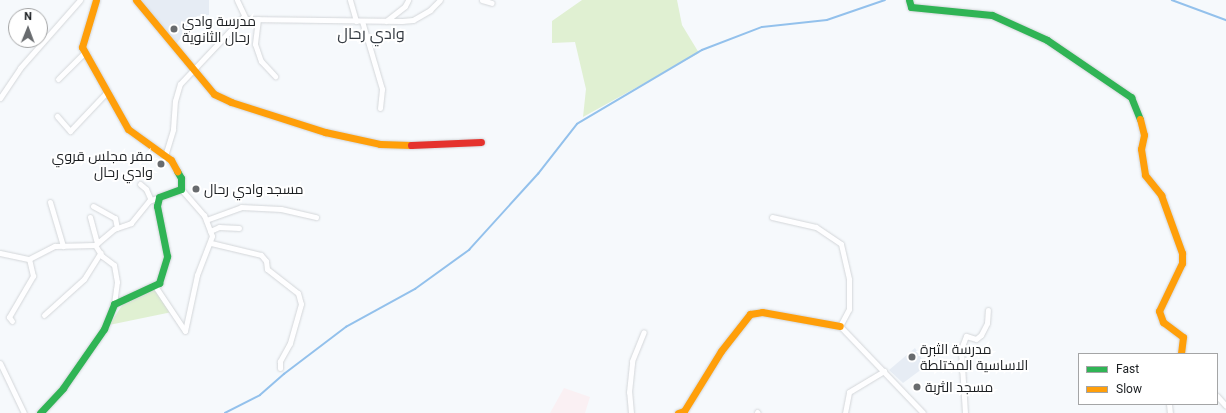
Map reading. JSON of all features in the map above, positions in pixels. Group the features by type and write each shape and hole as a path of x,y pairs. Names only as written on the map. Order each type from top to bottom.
{"street":[{"path":"0,98 20,68 80,0"},
{"path":"96,0 82,47 128,129 171,160 181,178 181,189 206,220 210,231 211,243 197,275 185,331 155,286"},
{"path":"136,0 214,94 231,102 325,132 380,144 422,146 481,142"},
{"path":"237,0 246,19 356,21 413,20 430,10 440,0"},
{"path":"350,0 356,21"},
{"path":"386,21 405,6 408,0"},
{"path":"482,0 492,3"},
{"path":"909,0 911,7 992,15 1047,40 1131,97 1137,108 1144,135 1141,149 1145,175 1161,195 1182,253 1182,264 1158,311 1163,322 1183,337 1181,353"},
{"path":"165,156 173,129 175,101 180,84 244,16"},
{"path":"258,19 255,44 261,61 275,76"},
{"path":"362,21 382,89 380,108"},
{"path":"58,78 85,52"},
{"path":"57,116 70,131 107,92"},
{"path":"140,184 146,189 151,200"},
{"path":"0,254 28,259 55,246 96,244 117,228 131,223 151,200 181,189"},
{"path":"114,304 159,283 166,256 157,206 160,197"},
{"path":"50,202 63,246"},
{"path":"93,206 115,218 117,228"},
{"path":"206,220 241,208 281,209 316,217"},
{"path":"772,217 816,227 841,244 849,280 849,309 840,326"},
{"path":"40,413 63,388 104,330 114,304 117,282 114,265 100,253 96,244 90,218"},
{"path":"210,231 219,227 238,228"},
{"path":"211,243 261,255 266,261 267,269 298,293 302,304 290,343 280,361 280,368"},
{"path":"44,315 84,279 100,253"},
{"path":"12,321 9,317 33,276 28,259"},
{"path":"965,413 961,349 966,336 976,338 981,335 987,323 988,310"},
{"path":"678,413 684,410 721,351 750,314 762,312 780,314 840,326 923,413"},
{"path":"631,413 629,392 632,361 644,332"},
{"path":"0,363 24,413"},
{"path":"845,413 849,392 884,371"},
{"path":"1218,397 1226,406"}],"shaded area":[{"name":"مدرسة وادي رحال الثانوية","path":"140,0 209,0 209,15 197,16 174,47"},
{"name":"مدرسة الثبرة الاساسية المختلطة","path":"915,348 926,366 903,383 889,370"},
{"path":"564,388 590,397 585,413 550,413"}],"green space":[{"path":"582,0 677,0 682,25 699,53 583,117 586,89 575,42 552,43 552,21"},
{"path":"157,288 172,312 109,325 125,301"}],"waterway":[{"path":"225,413 260,395 284,374 346,327 415,289 469,250 538,174 577,124 702,50 762,27 827,20 885,0"},
{"path":"1172,0 1226,20"}],"traffic: fast":[{"path":"909,0 911,7 992,15 1047,40 1131,97 1140,119"},
{"path":"40,413 63,388 104,329 114,304 159,283 167,256 157,206 159,197 181,189 181,178 177,171"}],"traffic: slow":[{"path":"96,0 82,47 128,129 171,160 177,171"},
{"path":"136,0 214,94 231,102 325,132 380,144 411,145"},
{"path":"1140,119 1144,135 1141,149 1145,175 1161,195 1182,253 1182,263 1159,311 1163,322 1183,337 1181,353"},
{"path":"678,413 684,411 721,351 750,314 762,312 840,326"}],"traffic: jam":[{"path":"411,145 481,142"}],"place":[{"name":"مدرسة وادي رحال الثانوية","path":"174,29"},
{"name":"مقر مجلس قروي وادي رحال","path":"161,164"},
{"name":"مسجد وادي رحال","path":"196,189"},
{"name":"مدرسة الثبرة الاساسية المختلطة","path":"912,357"},
{"name":"مسجد الثربة","path":"917,387"}],"district":[{"name":"وادي رحال","path":"371,34"}]}
